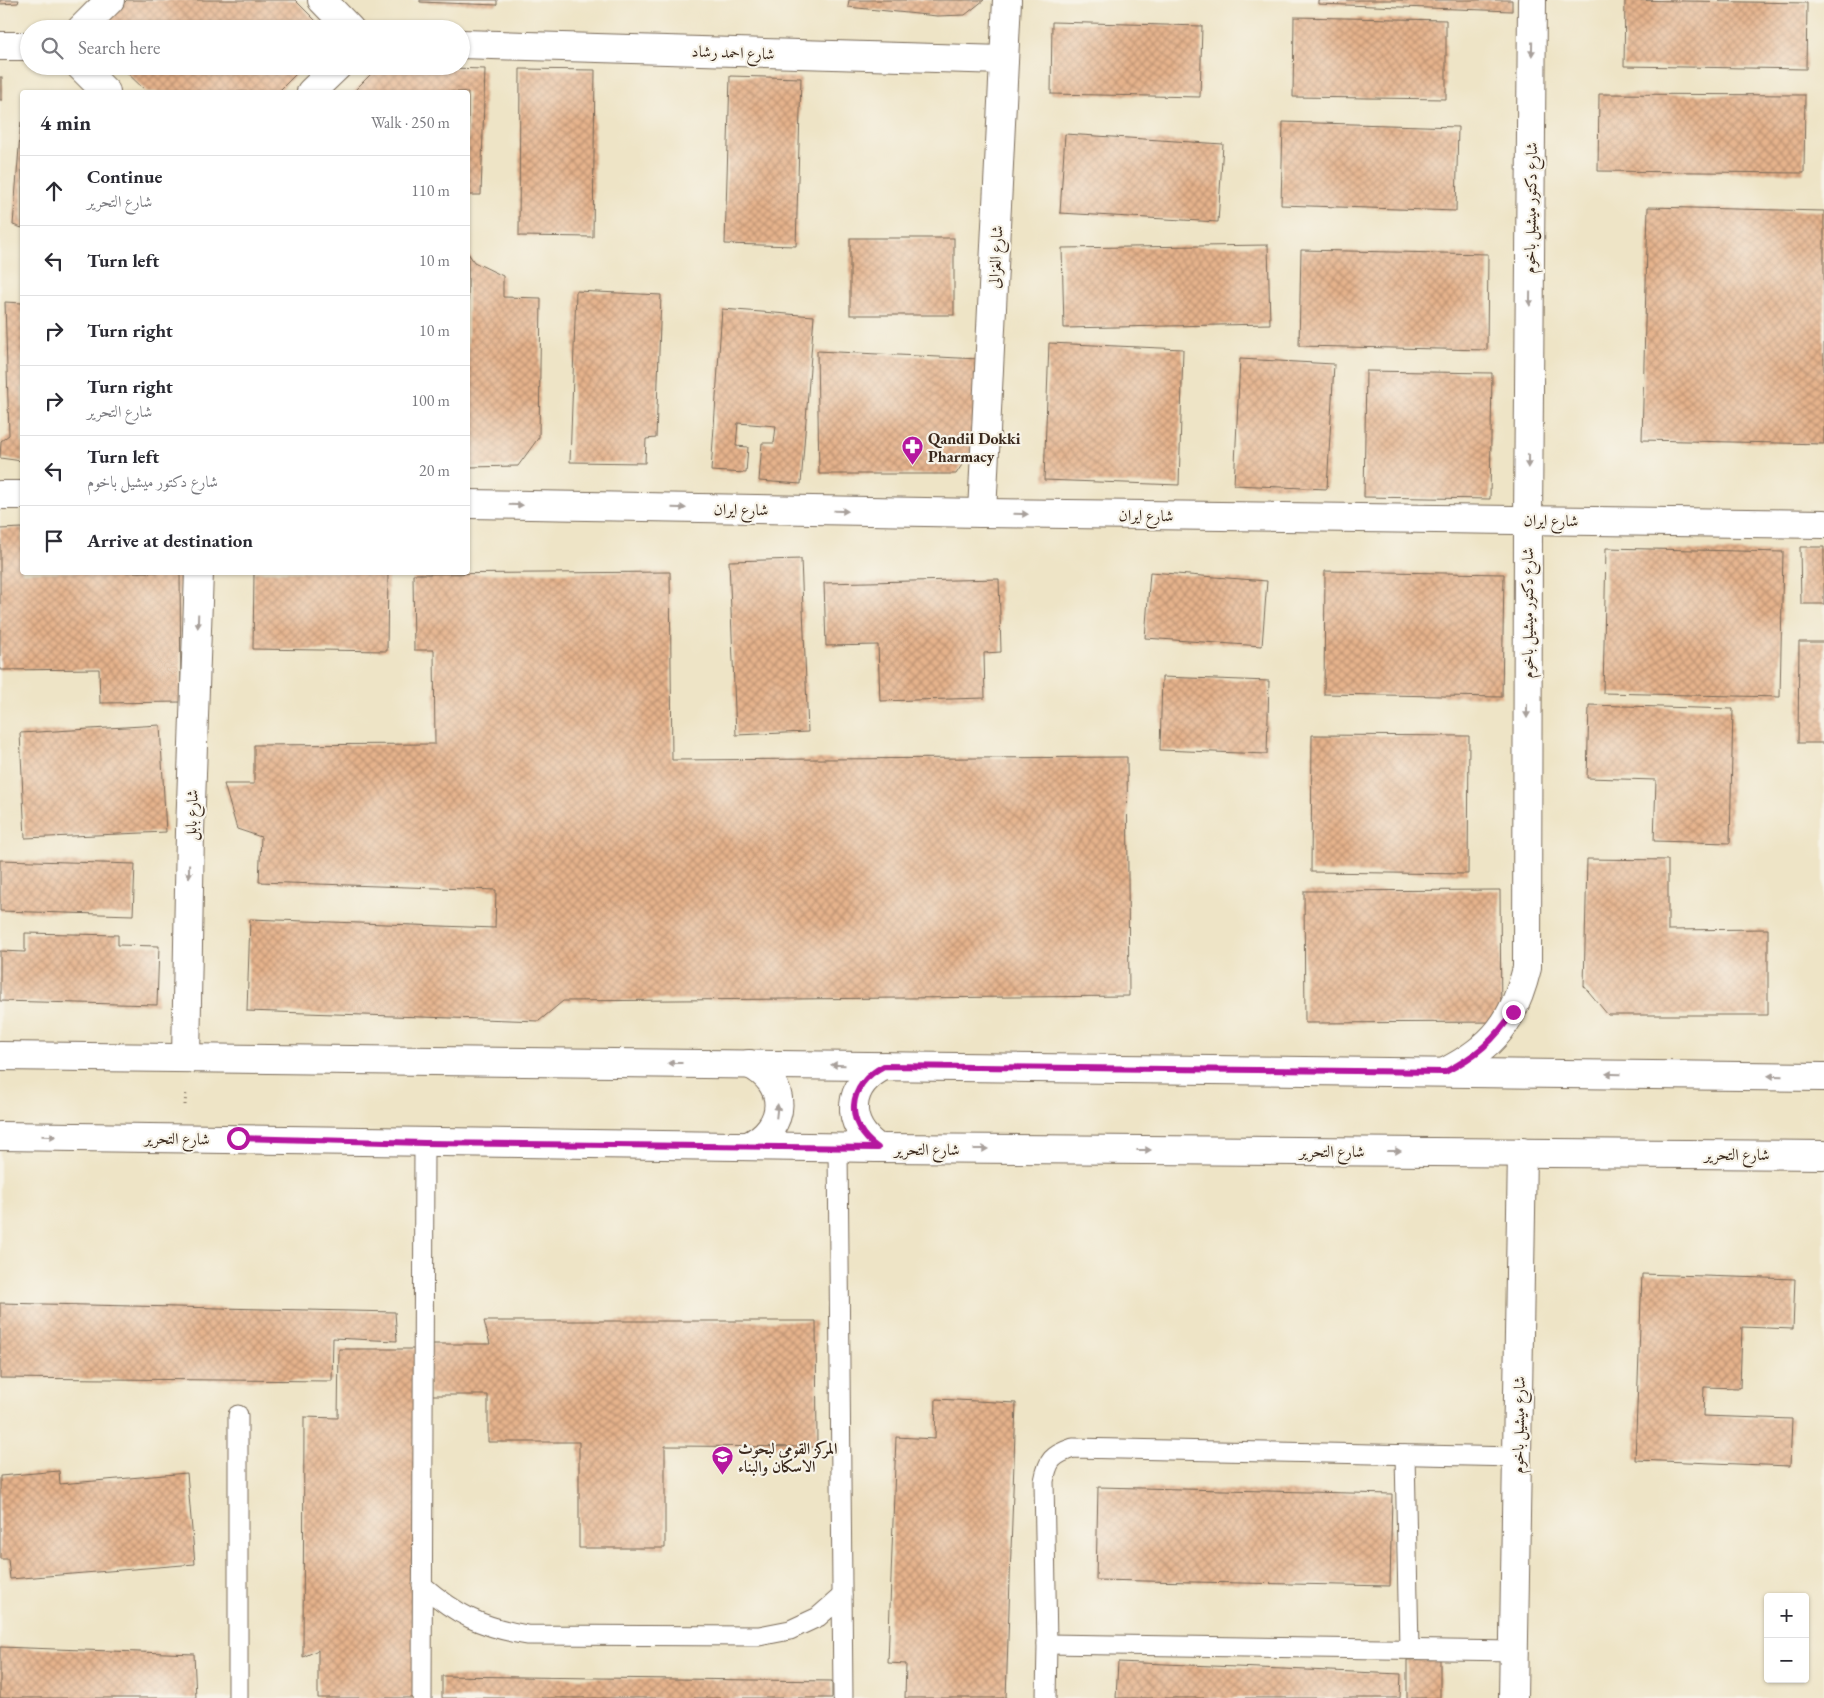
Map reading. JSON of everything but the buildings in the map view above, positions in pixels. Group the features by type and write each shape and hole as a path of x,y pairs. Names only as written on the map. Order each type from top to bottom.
{"street":[{"path":"90,20 110,0"},
{"path":"322,0 341,20"},
{"name":"شارع الغزالى","path":"982,513 1007,0"},
{"name":"شارع دكتور ميشيل باخوم","path":"1445,1072 1466,1062 1484,1048 1500,1031 1513,1012 1522,990 1527,968 1532,0"},
{"name":"شارع احمد رشاد","path":"470,44 1004,60"},
{"path":"0,46 20,46"},
{"path":"89,75 104,90"},
{"path":"313,90 329,75"},
{"path":"0,495 20,495"},
{"name":"شارع ايران","path":"470,504 1824,524"},
{"name":"شارع بابل","path":"186,1058 190,832 199,575"},
{"path":"0,1056 1824,1077"},
{"path":"748,1146 760,1140 770,1130 776,1118 778,1105 776,1092 770,1080 761,1070 749,1064"},
{"path":"878,1148 868,1141 860,1130 855,1118 854,1105 857,1092 863,1081 872,1072 884,1066"},
{"name":"شارع التحرير","path":"0,1136 838,1148 1824,1155"},
{"name":"شارع ميشيل باخوم","path":"1513,1698 1522,1152"}],"lane":[{"path":"422,1698 424,1143"},
{"path":"838,1148 843,1698"},
{"path":"238,1416 238,1698"},
{"path":"1046,1698 1044,1481 1047,1465 1058,1454 1073,1448 1517,1457"},
{"path":"1405,1455 1409,1649"},
{"path":"422,1584 445,1604 470,1620 498,1630 527,1635 759,1636 790,1630 804,1624 818,1617 842,1596"},
{"path":"1047,1644 1515,1651"}],"path":[{"path":"185,1138 186,1058"}],"place":[{"name":"Qandil Dokki Pharmacy","path":"912,466"},
{"name":"المركز القومي لبحوث الاسكان والبناء","path":"722,1476"}],"route":[{"path":"238,1138 424,1143 878,1148 868,1141 860,1130 855,1118 854,1105 857,1092 863,1081 872,1072 884,1066 1445,1072 1466,1062 1484,1048 1500,1031 1513,1012"}]}
